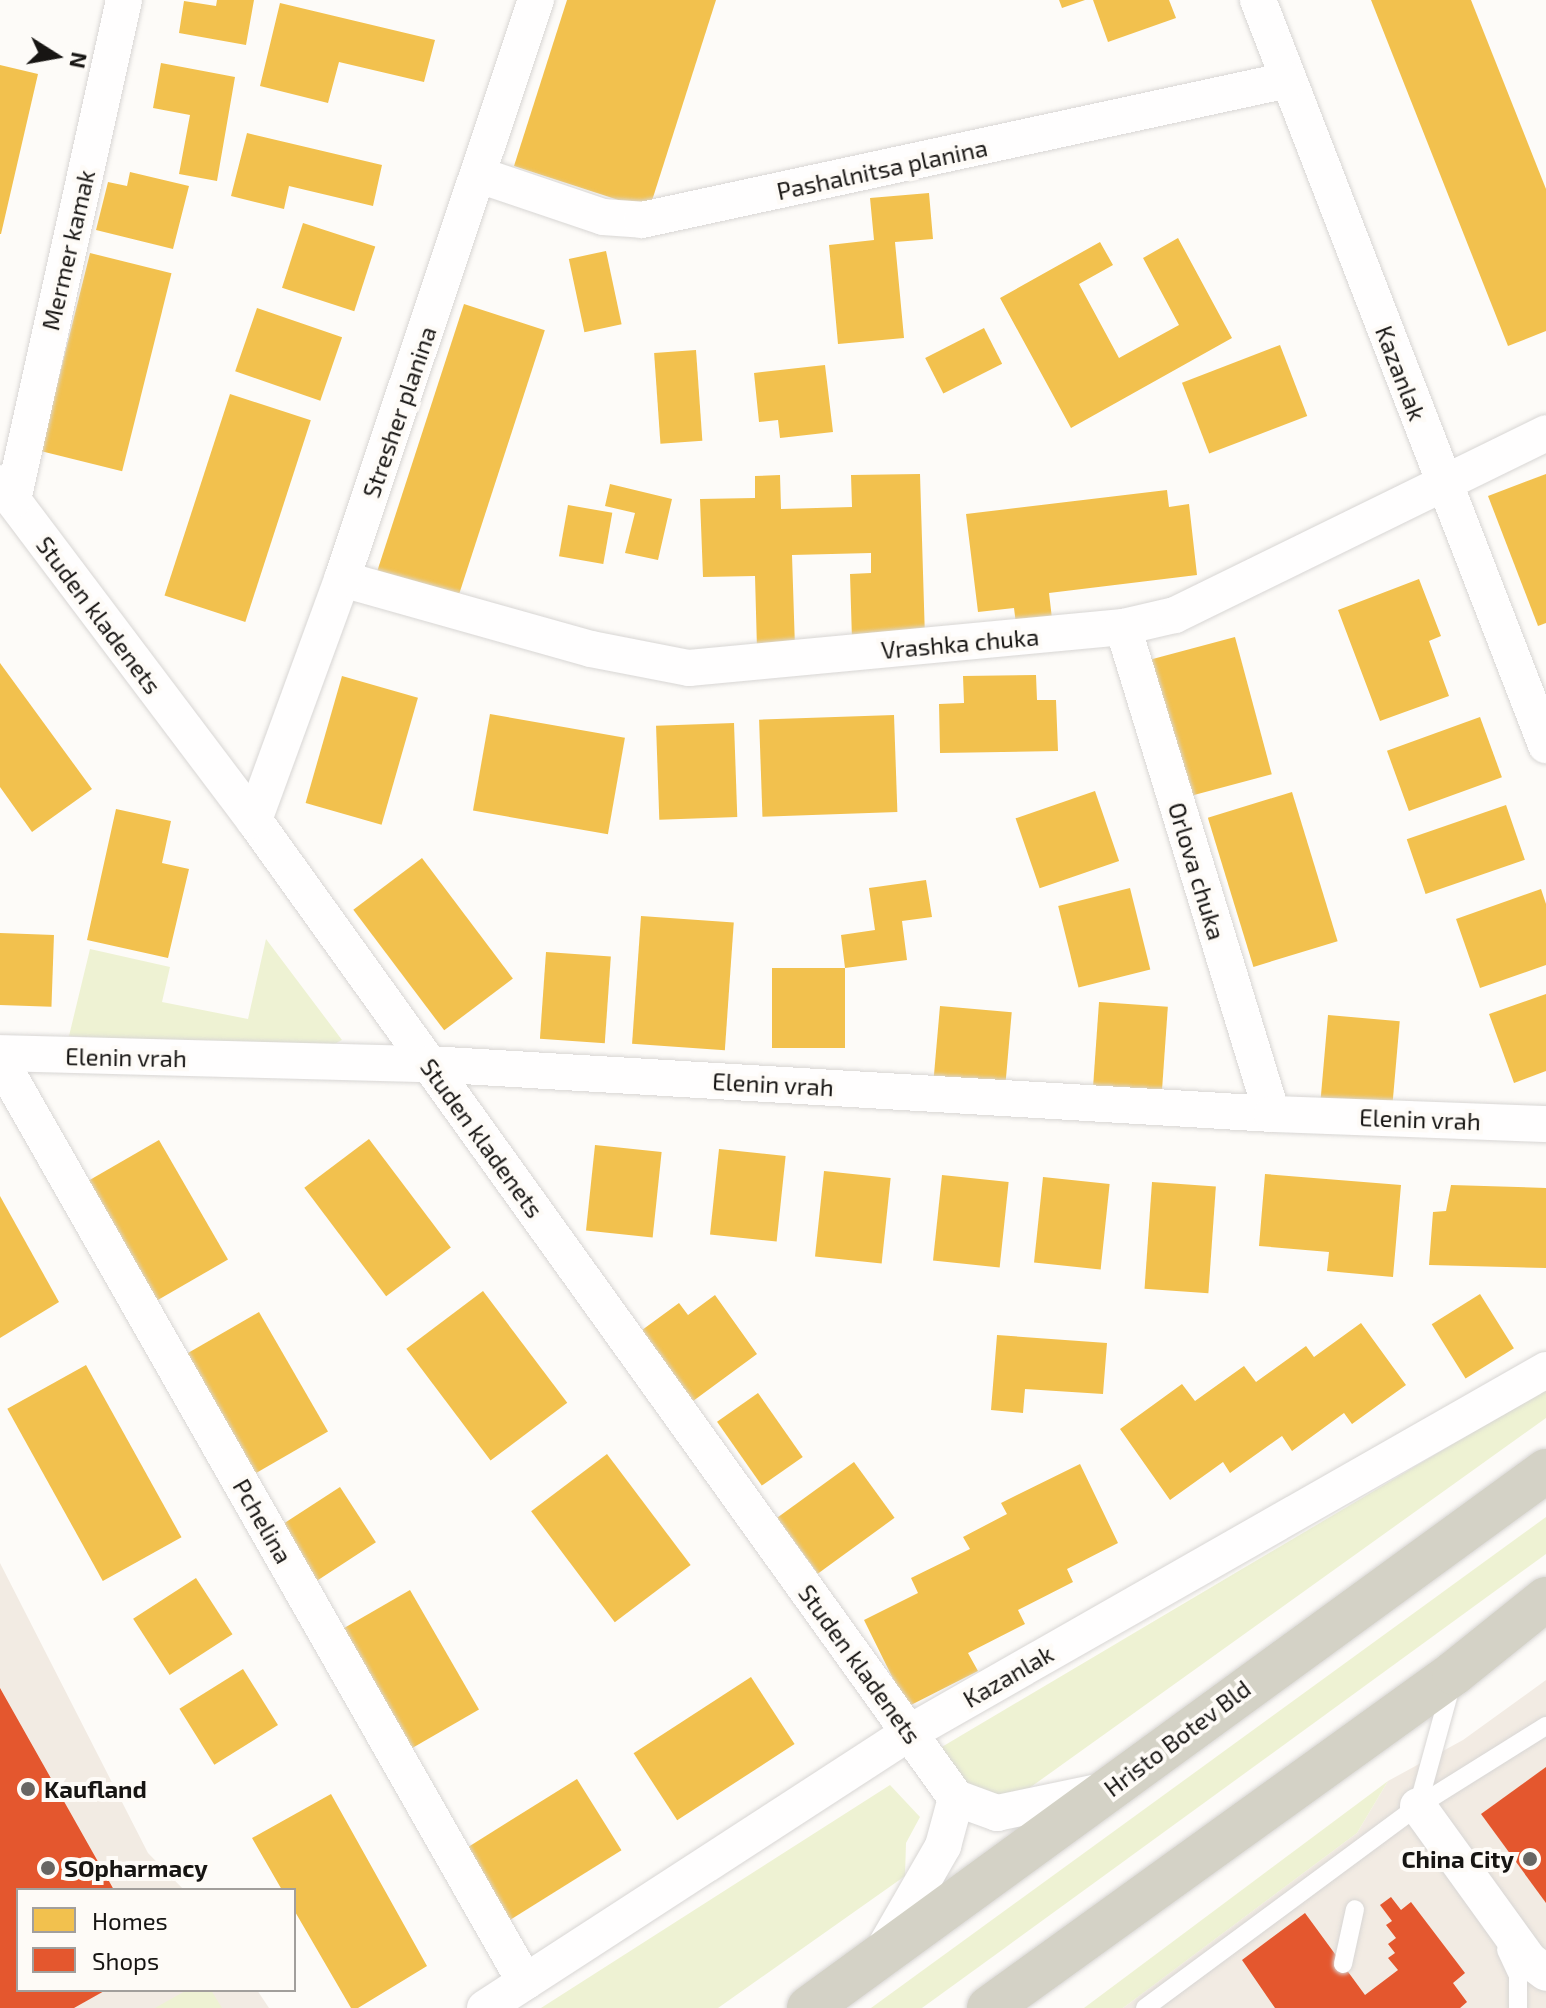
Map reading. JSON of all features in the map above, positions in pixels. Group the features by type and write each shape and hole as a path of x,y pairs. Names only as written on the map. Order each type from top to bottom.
{"highway":[{"name":"Hristo Botev Bld","path":"809,2008 1546,1471"},
{"path":"989,2008 1454,1673 1546,1599"}],"street":[{"name":"Mermer kamak","path":"6,491 124,0"},
{"name":"Stresher planina","path":"254,820 342,579 536,0"},
{"name":"Kazanlak","path":"1258,0 1546,745"},
{"name":"Pashalnitsa planina","path":"479,175 603,217 642,220 1288,80"},
{"name":"Vrashka chuka","path":"342,579 591,649 689,668 1123,627 1175,615 1546,433"},
{"name":"Studen kladenets","path":"6,491 254,820 956,1798"},
{"name":"Orlova chuka","path":"1123,627 1272,1114"},
{"name":"Elenin vrah","path":"0,1053 429,1064 1272,1114 1546,1124"},
{"name":"Pchelina","path":"0,1060 525,1982"},
{"name":"Kazanlak","path":"485,2008 909,1733 1546,1370"},
{"path":"879,1957 943,1846 956,1798 997,1813 1108,1789"},
{"path":"1418,1806 1483,1901 1529,1960 1546,1973"}],"lane":[{"path":"1418,1806 1454,1673"},
{"path":"1145,2008 1418,1806 1546,1726"},
{"path":"1483,1901 1518,1976 1518,2008"},
{"path":"1343,1964 1355,1909"}],"shaded area":[{"path":"0,1563 148,1853 182,1888 16,1888 16,1992 258,1992 269,2008 0,2008"},
{"path":"1546,1680 1546,2008 1123,2008 1357,1833 1388,1781 1463,1740"}],"green space":[{"path":"266,939 342,1040 315,1054 69,1036 90,949 170,967 162,1002 248,1019"},
{"path":"1546,1389 1546,1418 1021,1794 1010,1799 966,1795 935,1751"},
{"path":"1546,1517 1546,1554 1002,1950 922,2008 871,2008"},
{"path":"1388,1781 1357,1833 1123,2008 1084,2008"},
{"path":"890,1785 920,1817 906,1843 905,1876 718,2008 541,2008"},
{"path":"183,1992 212,1992 222,2008 155,2008"}],"building: Homes":[{"path":"217,0 254,0 246,45 179,33 184,1 216,6"},
{"path":"567,0 716,0 649,210 514,166"},
{"path":"1059,0 1085,0 1062,8"},
{"path":"1093,0 1169,0 1176,18 1108,42"},
{"path":"1371,0 1471,0 1546,189 1546,331 1508,346"},
{"path":"280,3 435,40 424,82 339,62 328,103 260,86"},
{"path":"161,63 235,77 217,181 179,174 190,115 153,108"},
{"path":"0,65 38,74 1,234 0,234"},
{"path":"247,133 382,165 373,206 289,186 284,209 231,196"},
{"path":"130,172 189,186 173,249 96,230 108,182 127,186"},
{"path":"929,193 933,239 895,242 904,338 838,344 829,245 874,240 870,198"},
{"path":"303,223 375,246 354,311 282,288"},
{"path":"1178,238 1232,338 1071,428 1000,298 1100,242 1113,265 1079,284 1119,358 1179,325 1143,258"},
{"path":"606,251 622,324 584,332 569,259"},
{"path":"90,253 172,273 122,471 41,451"},
{"path":"464,304 545,330 456,603 375,577"},
{"path":"257,308 342,337 320,401 235,371"},
{"path":"984,328 1002,364 943,394 925,358"},
{"path":"1280,345 1307,416 1209,454 1182,383"},
{"path":"696,350 702,441 660,444 654,353"},
{"path":"825,365 833,432 780,438 778,420 759,422 754,373"},
{"path":"230,394 311,420 245,622 164,596"},
{"path":"920,474 925,638 852,640 850,574 871,573 871,553 792,555 795,648 757,649 755,576 703,577 700,499 755,498 755,476 780,475 781,509 852,507 851,475"},
{"path":"1546,474 1546,623 1538,626 1488,496"},
{"path":"610,484 672,499 658,560 625,553 635,513 605,506"},
{"path":"1167,490 1169,507 1189,504 1197,575 1049,593 1053,627 1017,632 1014,608 978,612 966,514"},
{"path":"568,505 612,513 603,564 559,556"},
{"path":"1419,579 1441,636 1429,641 1449,696 1380,721 1338,610"},
{"path":"1235,637 1272,774 1183,798 1146,661"},
{"path":"0,663 92,789 32,832 0,787"},
{"path":"1036,675 1037,700 1056,700 1058,751 940,753 939,704 964,703 963,676"},
{"path":"342,676 418,698 382,825 306,803"},
{"path":"490,714 625,738 608,834 473,811"},
{"path":"894,715 897,812 762,817 759,720"},
{"path":"1480,717 1502,777 1409,811 1387,751"},
{"path":"734,723 737,817 659,820 656,726"},
{"path":"1095,791 1119,861 1040,888 1016,818"},
{"path":"1292,792 1338,941 1253,967 1208,818"},
{"path":"1506,805 1525,860 1426,894 1407,839"},
{"path":"116,809 171,821 162,863 189,869 168,958 87,940"},
{"path":"422,858 513,979 444,1030 353,910"},
{"path":"926,880 932,917 902,921 907,960 845,968 841,935 875,930 869,888"},
{"path":"1130,888 1150,970 1079,987 1058,906"},
{"path":"1541,889 1546,904 1546,965 1480,988 1456,919"},
{"path":"641,916 734,922 725,1050 632,1044"},
{"path":"0,933 54,935 51,1007 0,1005"},
{"path":"546,952 611,957 605,1043 540,1039"},
{"path":"772,968 845,968 845,1048 772,1048"},
{"path":"1546,994 1546,1071 1514,1083 1489,1014"},
{"path":"1099,1002 1168,1007 1161,1098 1093,1093"},
{"path":"940,1006 1012,1012 1005,1091 933,1085"},
{"path":"1328,1015 1400,1021 1392,1107 1321,1101"},
{"path":"369,1139 451,1248 386,1296 304,1188"},
{"path":"159,1140 228,1260 153,1303 84,1184"},
{"path":"595,1145 662,1152 653,1238 586,1231"},
{"path":"719,1149 786,1156 777,1242 710,1235"},
{"path":"824,1171 891,1178 882,1264 815,1257"},
{"path":"1265,1174 1401,1185 1393,1277 1327,1271 1329,1252 1259,1246"},
{"path":"942,1175 1009,1182 1000,1268 933,1261"},
{"path":"1043,1177 1110,1184 1101,1270 1034,1263"},
{"path":"1152,1182 1216,1186 1208,1293 1145,1289"},
{"path":"1451,1185 1546,1188 1546,1268 1429,1265 1433,1212 1446,1211"},
{"path":"0,1196 59,1302 0,1338"},
{"path":"483,1291 567,1403 491,1461 406,1349"},
{"path":"1480,1294 1514,1348 1466,1378 1432,1324"},
{"path":"715,1295 757,1354 689,1404 638,1333 679,1303 688,1315"},
{"path":"259,1312 328,1432 254,1475 185,1355"},
{"path":"1361,1323 1406,1385 1352,1424 1344,1413 1292,1451 1282,1436 1230,1473 1223,1462 1170,1500 1120,1429 1182,1384 1195,1401 1244,1366 1256,1382 1306,1346 1314,1357"},
{"path":"997,1335 1107,1343 1103,1394 1025,1389 1023,1413 991,1410"},
{"path":"86,1365 182,1537 103,1581 7,1409"},
{"path":"758,1393 803,1457 762,1486 717,1422"},
{"path":"607,1454 691,1565 615,1622 531,1511"},
{"path":"854,1462 895,1518 818,1574 777,1518"},
{"path":"1080,1464 1118,1543 1067,1569 1073,1582 1018,1610 1025,1624 968,1653 978,1671 907,1707 864,1620 918,1593 911,1578 970,1549 963,1537 1007,1514 1001,1503"},
{"path":"340,1487 376,1542 314,1583 278,1527"},
{"path":"196,1578 232,1634 170,1675 133,1619"},
{"path":"410,1590 479,1710 405,1753 336,1633"},
{"path":"243,1669 278,1725 214,1765 179,1709"},
{"path":"751,1677 795,1744 677,1820 634,1753"},
{"path":"577,1779 622,1850 510,1920 465,1849"},
{"path":"331,1794 427,1966 358,2008 351,2008 296,1913 296,1888 281,1888 252,1838"}],"building: Shops":[{"name":"Kaufland","path":"0,1688 113,1888 16,1888 16,1992 102,1992 74,2008 0,2008"},
{"name":"China City","path":"1546,1767 1546,1903 1481,1814"},
{"path":"1391,1897 1401,1910 1411,1902 1465,1973 1453,1983 1467,2002 1460,2008 1275,2008 1242,1960 1305,1913 1365,1995 1398,1970 1388,1958 1395,1953 1388,1944 1396,1938 1386,1925 1392,1921 1380,1905"}],"place":[{"name":"Kaufland","path":"28,1789"},
{"name":"China City","path":"1530,1859"},
{"name":"SOpharmacy","path":"48,1868"}]}
